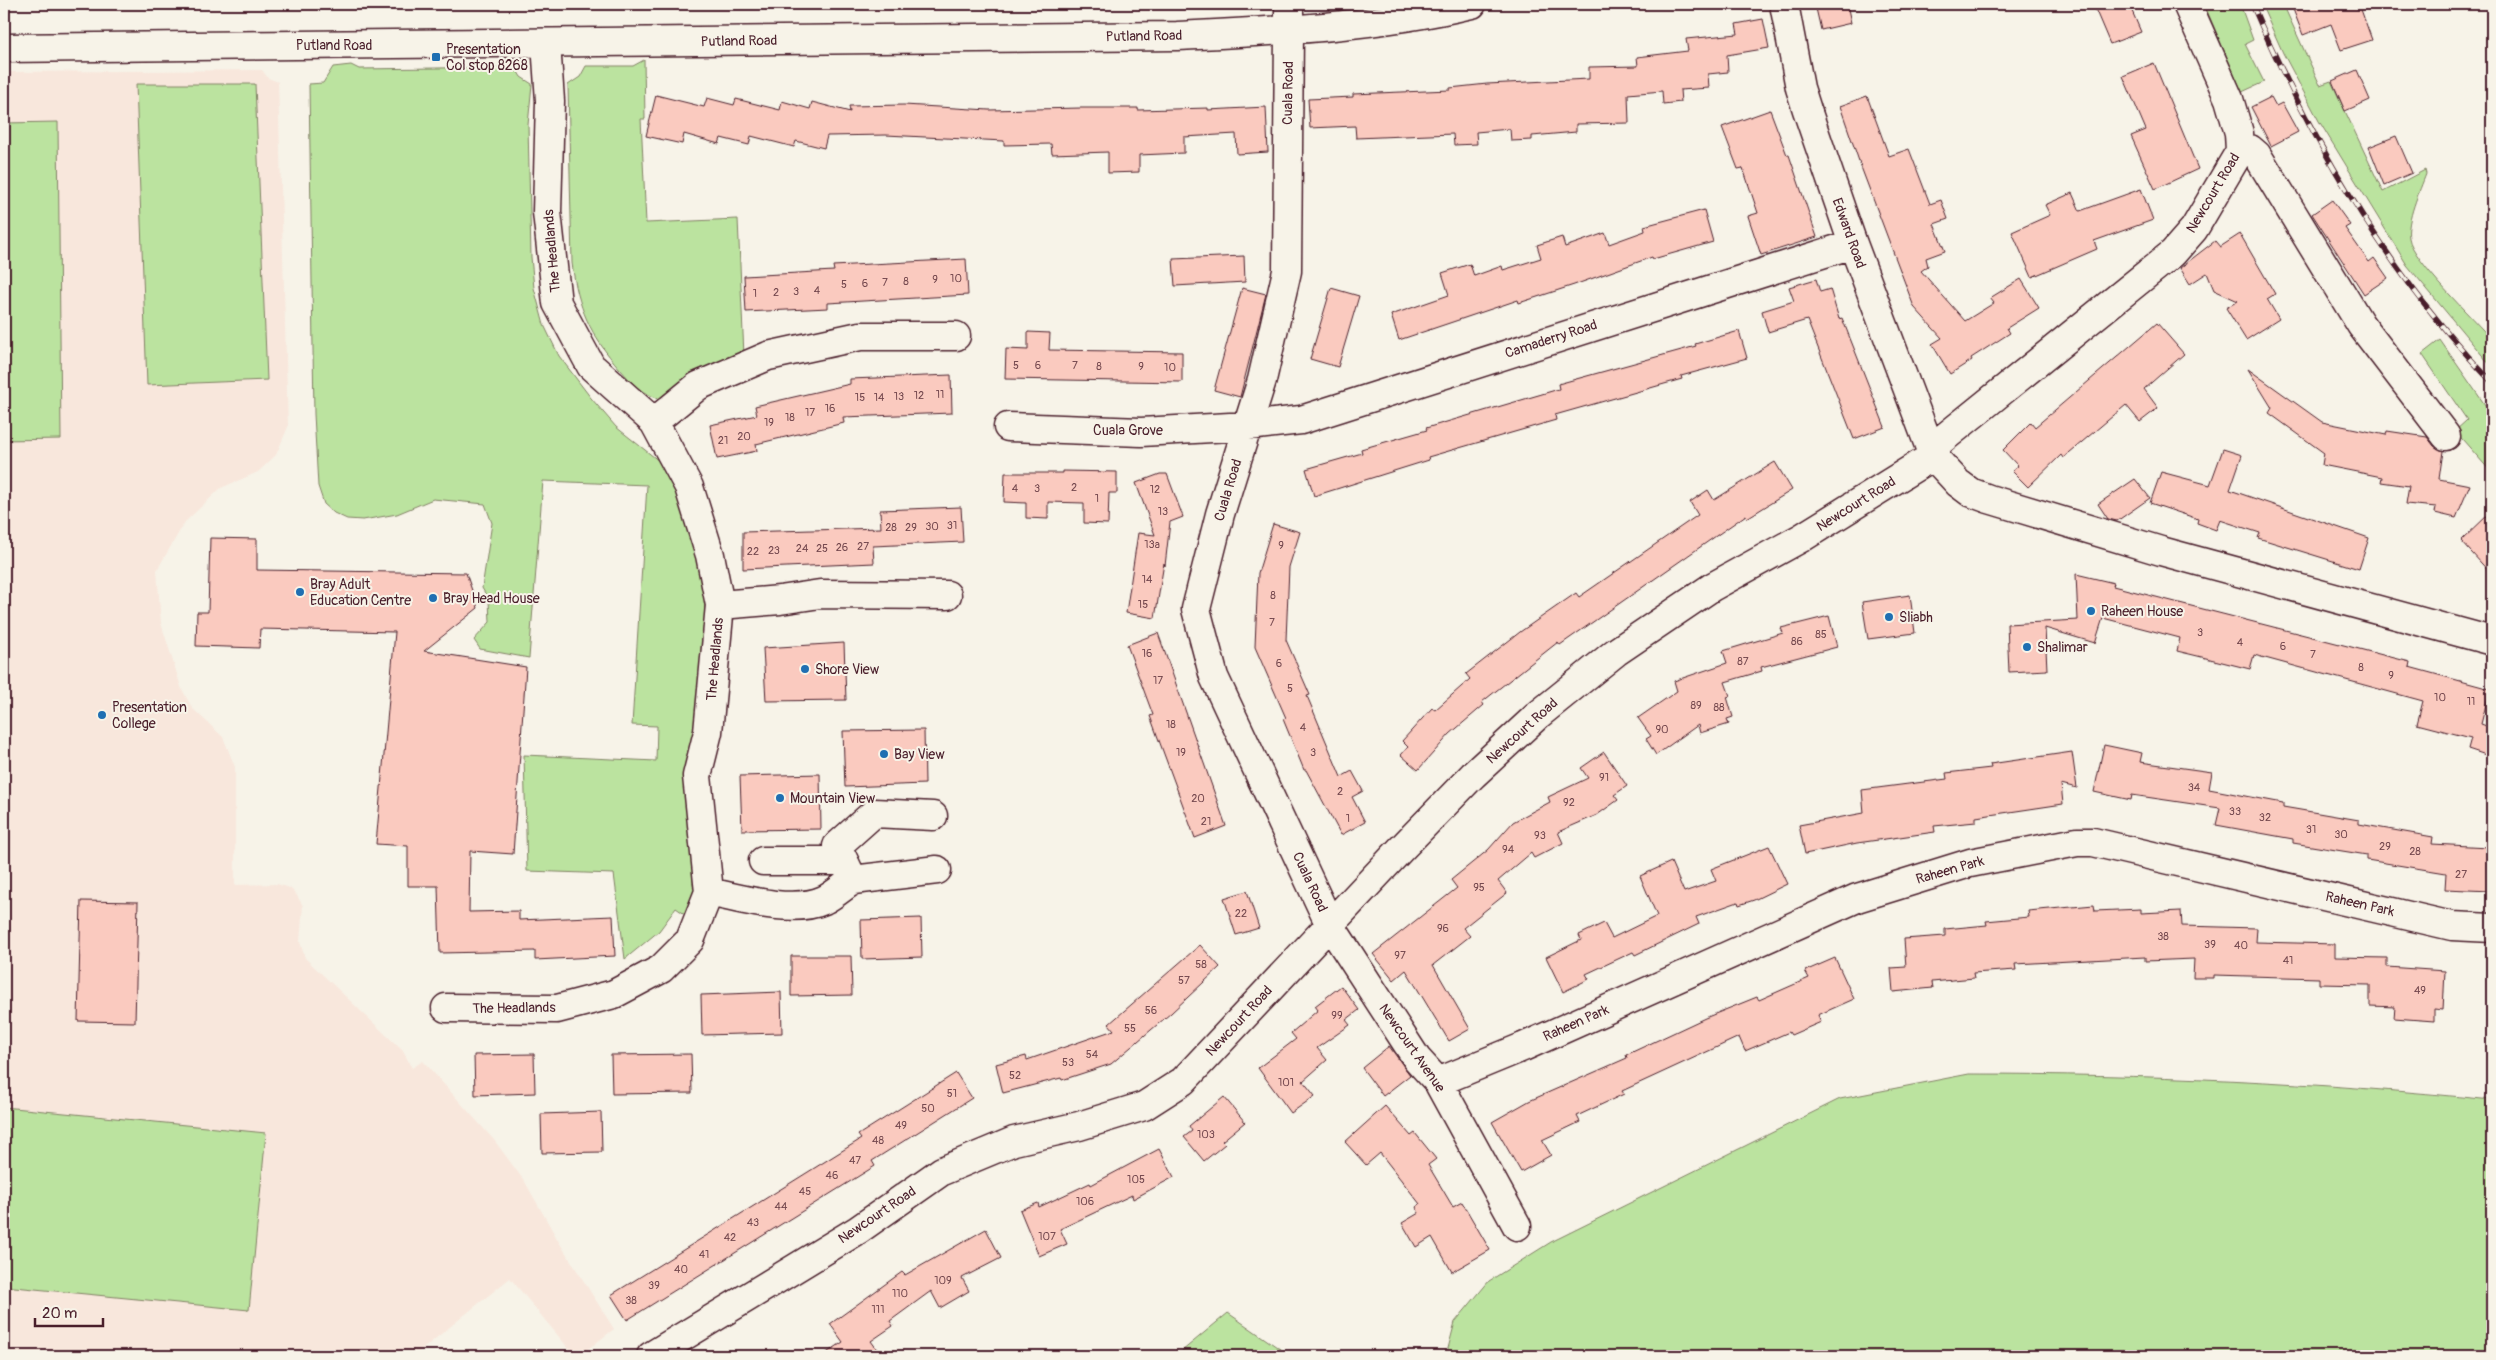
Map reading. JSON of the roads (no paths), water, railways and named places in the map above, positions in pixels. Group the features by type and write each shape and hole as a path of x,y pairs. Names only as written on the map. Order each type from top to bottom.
{"street":[{"name":"Cuala Road","path":"1289,4 1287,271 1262,380 1220,514 1196,609 1214,677 1330,925"},
{"name":"Putland Road","path":"4,48 1177,36 1289,30 1368,22 1472,4"},
{"name":"Edward Road","path":"1784,4 1800,88 1853,244 1934,456"},
{"name":"Newcourt Road","path":"650,1356 858,1230 942,1171 1014,1141 1078,1126 1144,1106 1183,1081 1473,775 1538,715 1616,652 1712,587 1803,537 1934,456 1938,442 2173,253 2194,229 2240,151 2239,133 2229,99 2187,4"},
{"name":"The Headlands","path":"446,1008 557,1009 614,994 661,969 690,940 709,892 697,776 708,732 720,605 710,555 689,487 654,422 591,366 557,303 547,212 550,101 546,43"},
{"path":"2240,151 2250,150 2258,155 2361,325 2446,436"},
{"name":"Camaderry Road","path":"1248,426 1301,420 1853,244"},
{"path":"654,422 698,386 768,356 860,336 956,336"},
{"name":"Cuala Grove","path":"1008,427 1141,432 1248,426"},
{"path":"1934,456 1958,483 1970,492 1989,499 2152,548 2492,641"},
{"name":"The Headlands","path":"720,605 780,600 820,594 947,595"},
{"path":"848,871 837,846 874,814 933,816"},
{"name":"Raheen Park","path":"1438,1082 1523,1047 1857,898 1970,863 2077,842 2094,842 2452,926 2492,928"},
{"path":"763,861 848,871 937,870"},
{"path":"709,892 742,899 795,906 824,900 848,871"},
{"name":"Newcourt Avenue","path":"1330,925 1418,1059 1438,1082 1517,1226"}],"railway":[{"path":"2252,4 2300,106 2355,204 2419,297 2492,382"}],"place":[{"name":"Presentation Col stop 8268","path":"436,57"},
{"name":"Bray Adult Education Centre","path":"300,592"},
{"name":"Bray Head House","path":"433,598"},
{"name":"Raheen House","path":"2091,611"},
{"name":"Sliabh","path":"1889,617"},
{"name":"Shalimar","path":"2027,647"},
{"name":"Shore View","path":"805,669"},
{"name":"Presentation College","path":"102,715"},
{"name":"Bay View","path":"884,754"},
{"name":"Mountain View","path":"780,798"}]}
